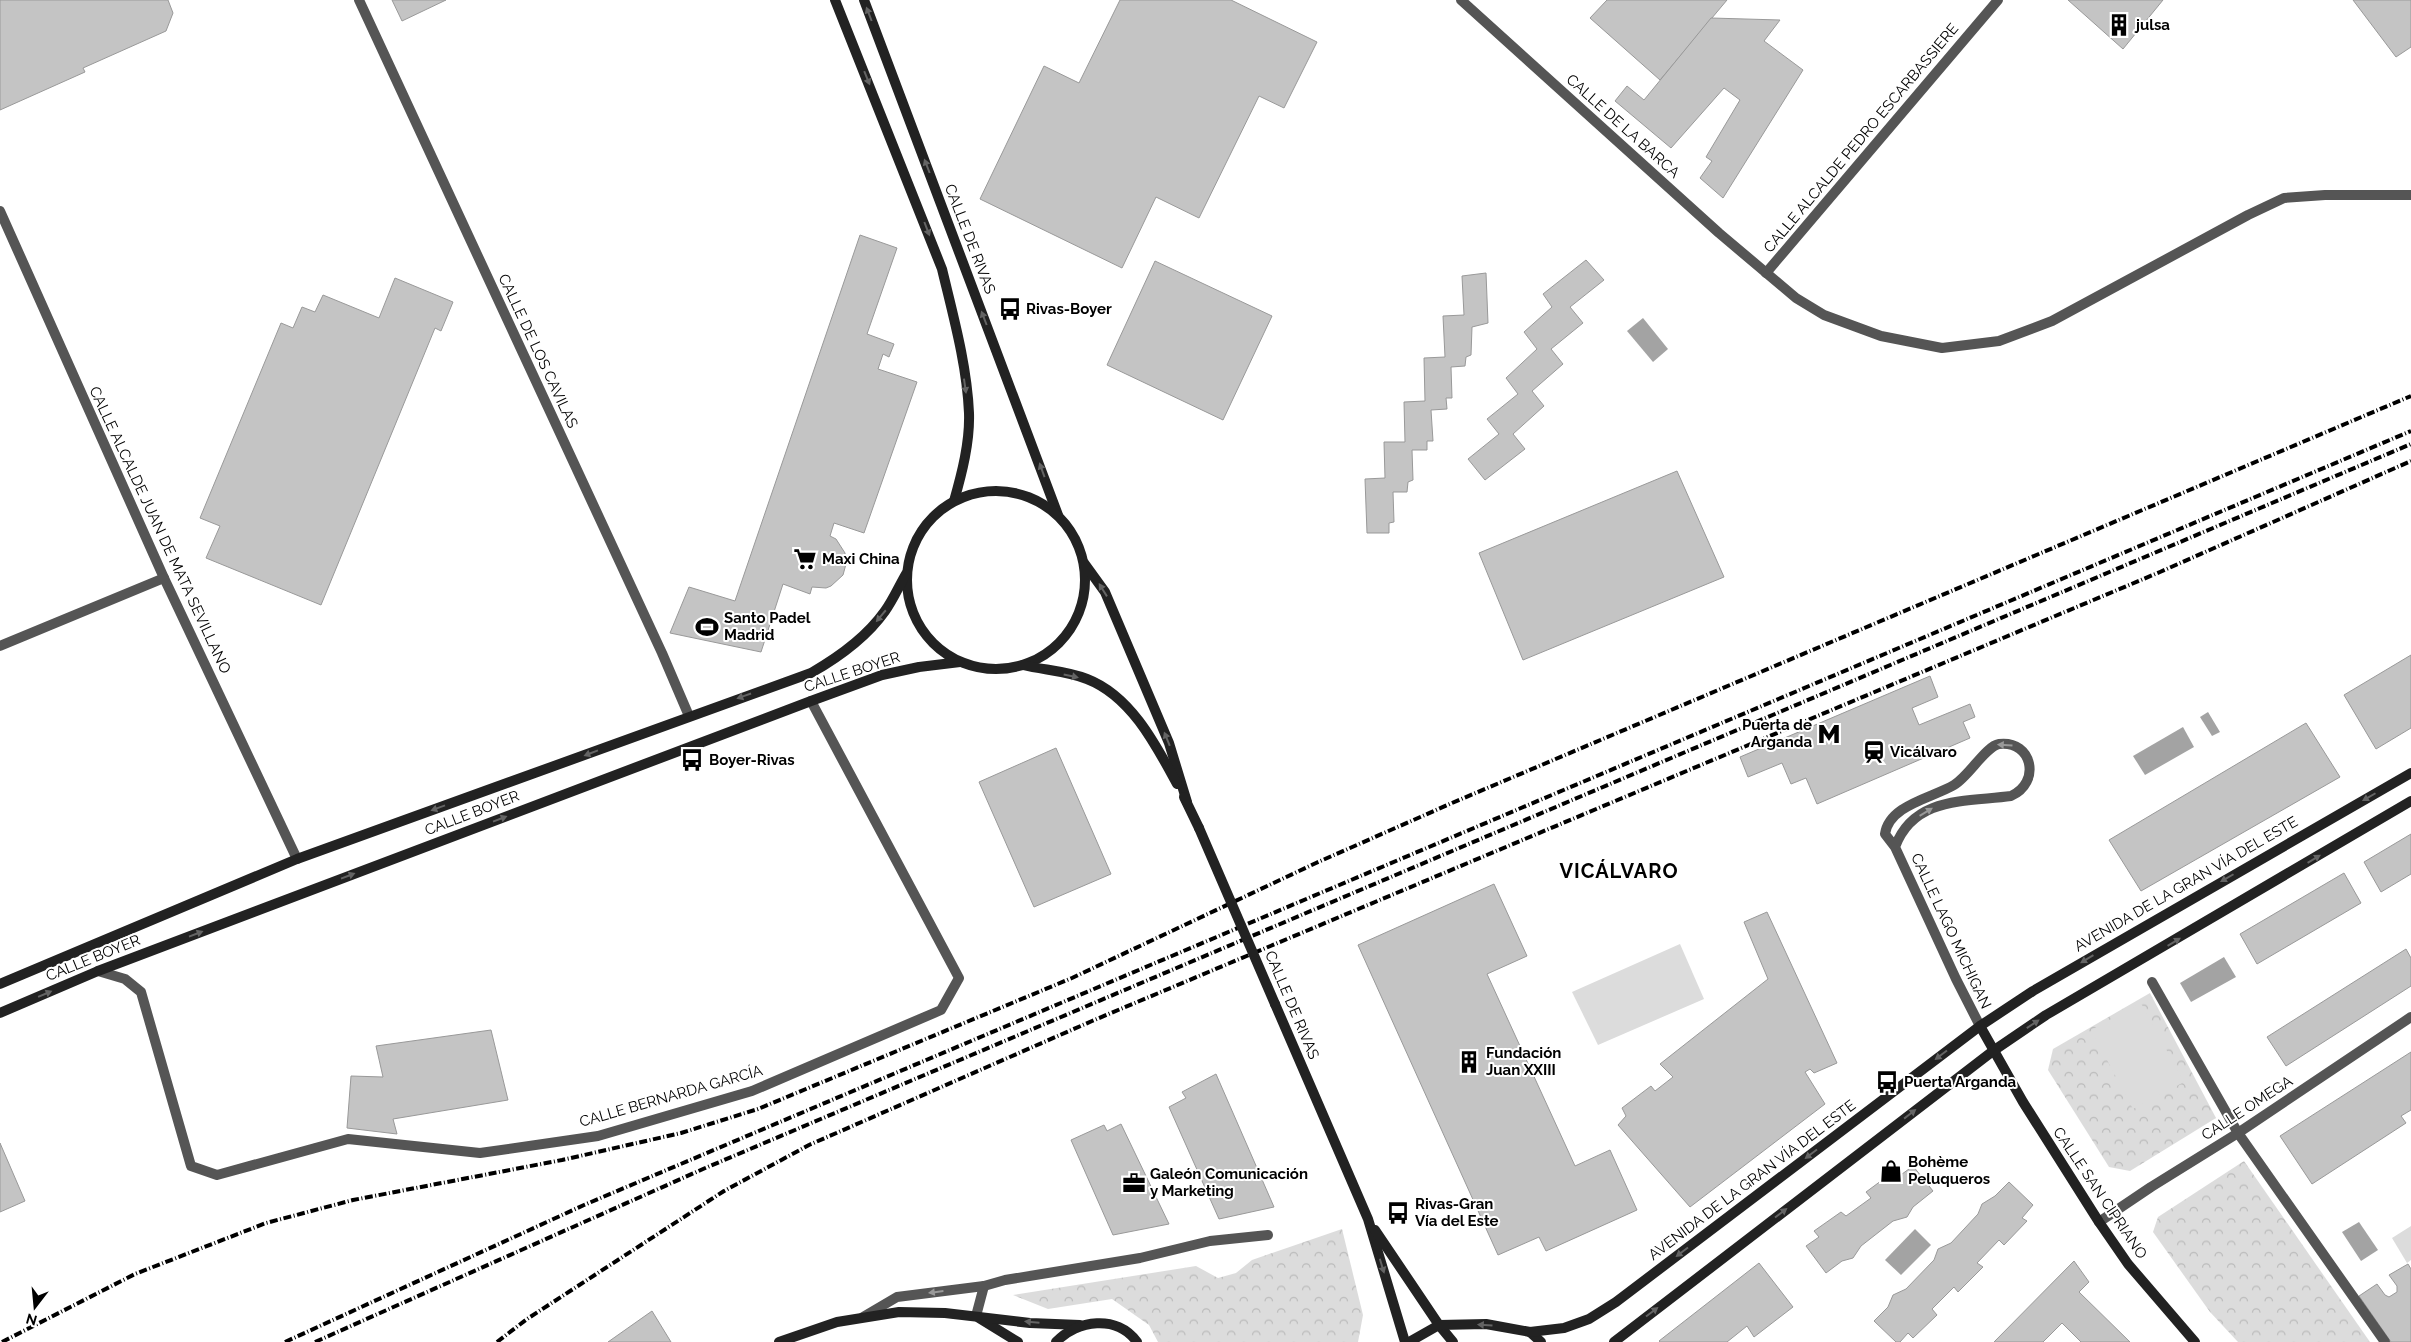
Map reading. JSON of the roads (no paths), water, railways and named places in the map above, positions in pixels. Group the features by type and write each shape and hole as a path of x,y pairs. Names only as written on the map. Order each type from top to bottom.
{"main road":[{"path":"835,0 939,260 951,305 969,414 962,472 954,501"},
{"name":"CALLE DE RIVAS","path":"864,0 1058,516"},
{"path":"981,492 1009,492 1036,500 1058,516 1074,538 1084,563 1084,595 1073,626 1052,650 1023,665 991,670 960,662 938,649 921,630 910,607 906,574 908,559 920,531 941,509 954,501 981,492"},
{"name":"CALLE DE RIVAS","path":"1084,563 1106,592 1169,743 1187,802"},
{"name":"CALLE BOYER","path":"0,984 297,859 811,673 835,659 862,638 885,611 906,574"},
{"name":"CALLE BOYER","path":"0,1013 98,971 811,700 882,675 919,667 960,662"},
{"name":"CALLE DE RIVAS","path":"1023,665 1087,679 1120,699 1157,748 1199,828 1368,1219 1407,1342"},
{"name":"AVENIDA DE LA GRAN VÍA DEL ESTE","path":"1407,1342 1439,1325 1486,1324 1530,1332 1564,1328 1589,1319 1616,1302 1980,1026 2086,959 2411,773"},
{"path":"1614,1342 1993,1051 2046,1015 2411,802"},
{"path":"1980,1026 1993,1051"},
{"name":"CALLE SAN CIPRIANO","path":"1993,1051 2099,1222 2128,1264 2195,1342"},
{"name":"CALLE DE RIVAS","path":"1368,1219 1439,1325 1453,1342"},
{"path":"779,1342 837,1322 899,1312 976,1316 1030,1323 1080,1325 1095,1322 1110,1324 1123,1330 1137,1342"},
{"path":"976,1316 1018,1342"},
{"path":"1056,1342 1065,1333 1080,1325"},
{"path":"1530,1332 1541,1342"}],"street":[{"name":"CALLE DE LOS CAVILAS","path":"359,0 658,644 689,716"},
{"name":"CALLE DE LA BARCA","path":"1461,0 1796,298 1817,311 1854,328 1881,336 1942,348 1999,341 2052,321 2284,198 2325,195 2411,195"},
{"name":"CALLE ALCALDE PEDRO ESCARBASSIERE","path":"1766,273 1998,0"},
{"name":"CALLE ALCALDE JUAN DE MATA SEVILLANO","path":"1,216 164,578 297,859"},
{"path":"0,646 164,578"},
{"name":"CALLE BERNARDA GARCÍA","path":"98,971 125,979 141,992 192,1166 217,1174 348,1139 480,1153 598,1136 752,1092 941,1010 959,978 811,700"},
{"name":"CALLE LAGO MICHIGAN","path":"1895,847 1900,833 1910,822 1932,808 1952,801 2011,796 2018,793 2030,778 2030,768 2023,752 2007,744 1996,744 1984,753 1975,766 1954,785 1894,815 1886,826 1885,834 1895,847 1956,979 1980,1026"},
{"path":"2152,982 2238,1133 2385,1342"},
{"name":"CALLE OMEGA","path":"2099,1222 2238,1133 2411,1017"},
{"path":"863,1317 897,1297 984,1286 1005,1280 1140,1258 1210,1241 1268,1235"},
{"path":"976,1316 984,1286"}],"railway":[{"path":"2,1342 135,1274 266,1223 353,1200 562,1160 681,1133 758,1109 1072,978 1316,863 1452,803 2411,396"},
{"path":"285,1342 584,1205 2411,431"},
{"path":"315,1342 703,1169 2411,444"},
{"path":"497,1342 527,1319 724,1191 809,1145 1092,1021 2160,572 2411,461"}],"place":[{"name":"julsa","path":"2119,25"},
{"name":"Rivas-Boyer","path":"1010,309"},
{"name":"Maxi China","path":"805,559"},
{"name":"Santo Padel Madrid","path":"707,627"},
{"name":"Puerta de Arganda","path":"1829,734"},
{"name":"Vicálvaro","path":"1874,752"},
{"name":"Boyer-Rivas","path":"692,760"},
{"name":"Fundación Juan XXIII","path":"1469,1062"},
{"name":"Puerta Arganda","path":"1887,1082"},
{"name":"Bohème Peluqueros","path":"1891,1171"},
{"name":"Galeón Comunicación y Marketing","path":"1134,1183"},
{"name":"Rivas-Gran Vía del Este","path":"1398,1213"}],"district":[{"name":"VICÁLVARO","path":"1619,871"}]}
